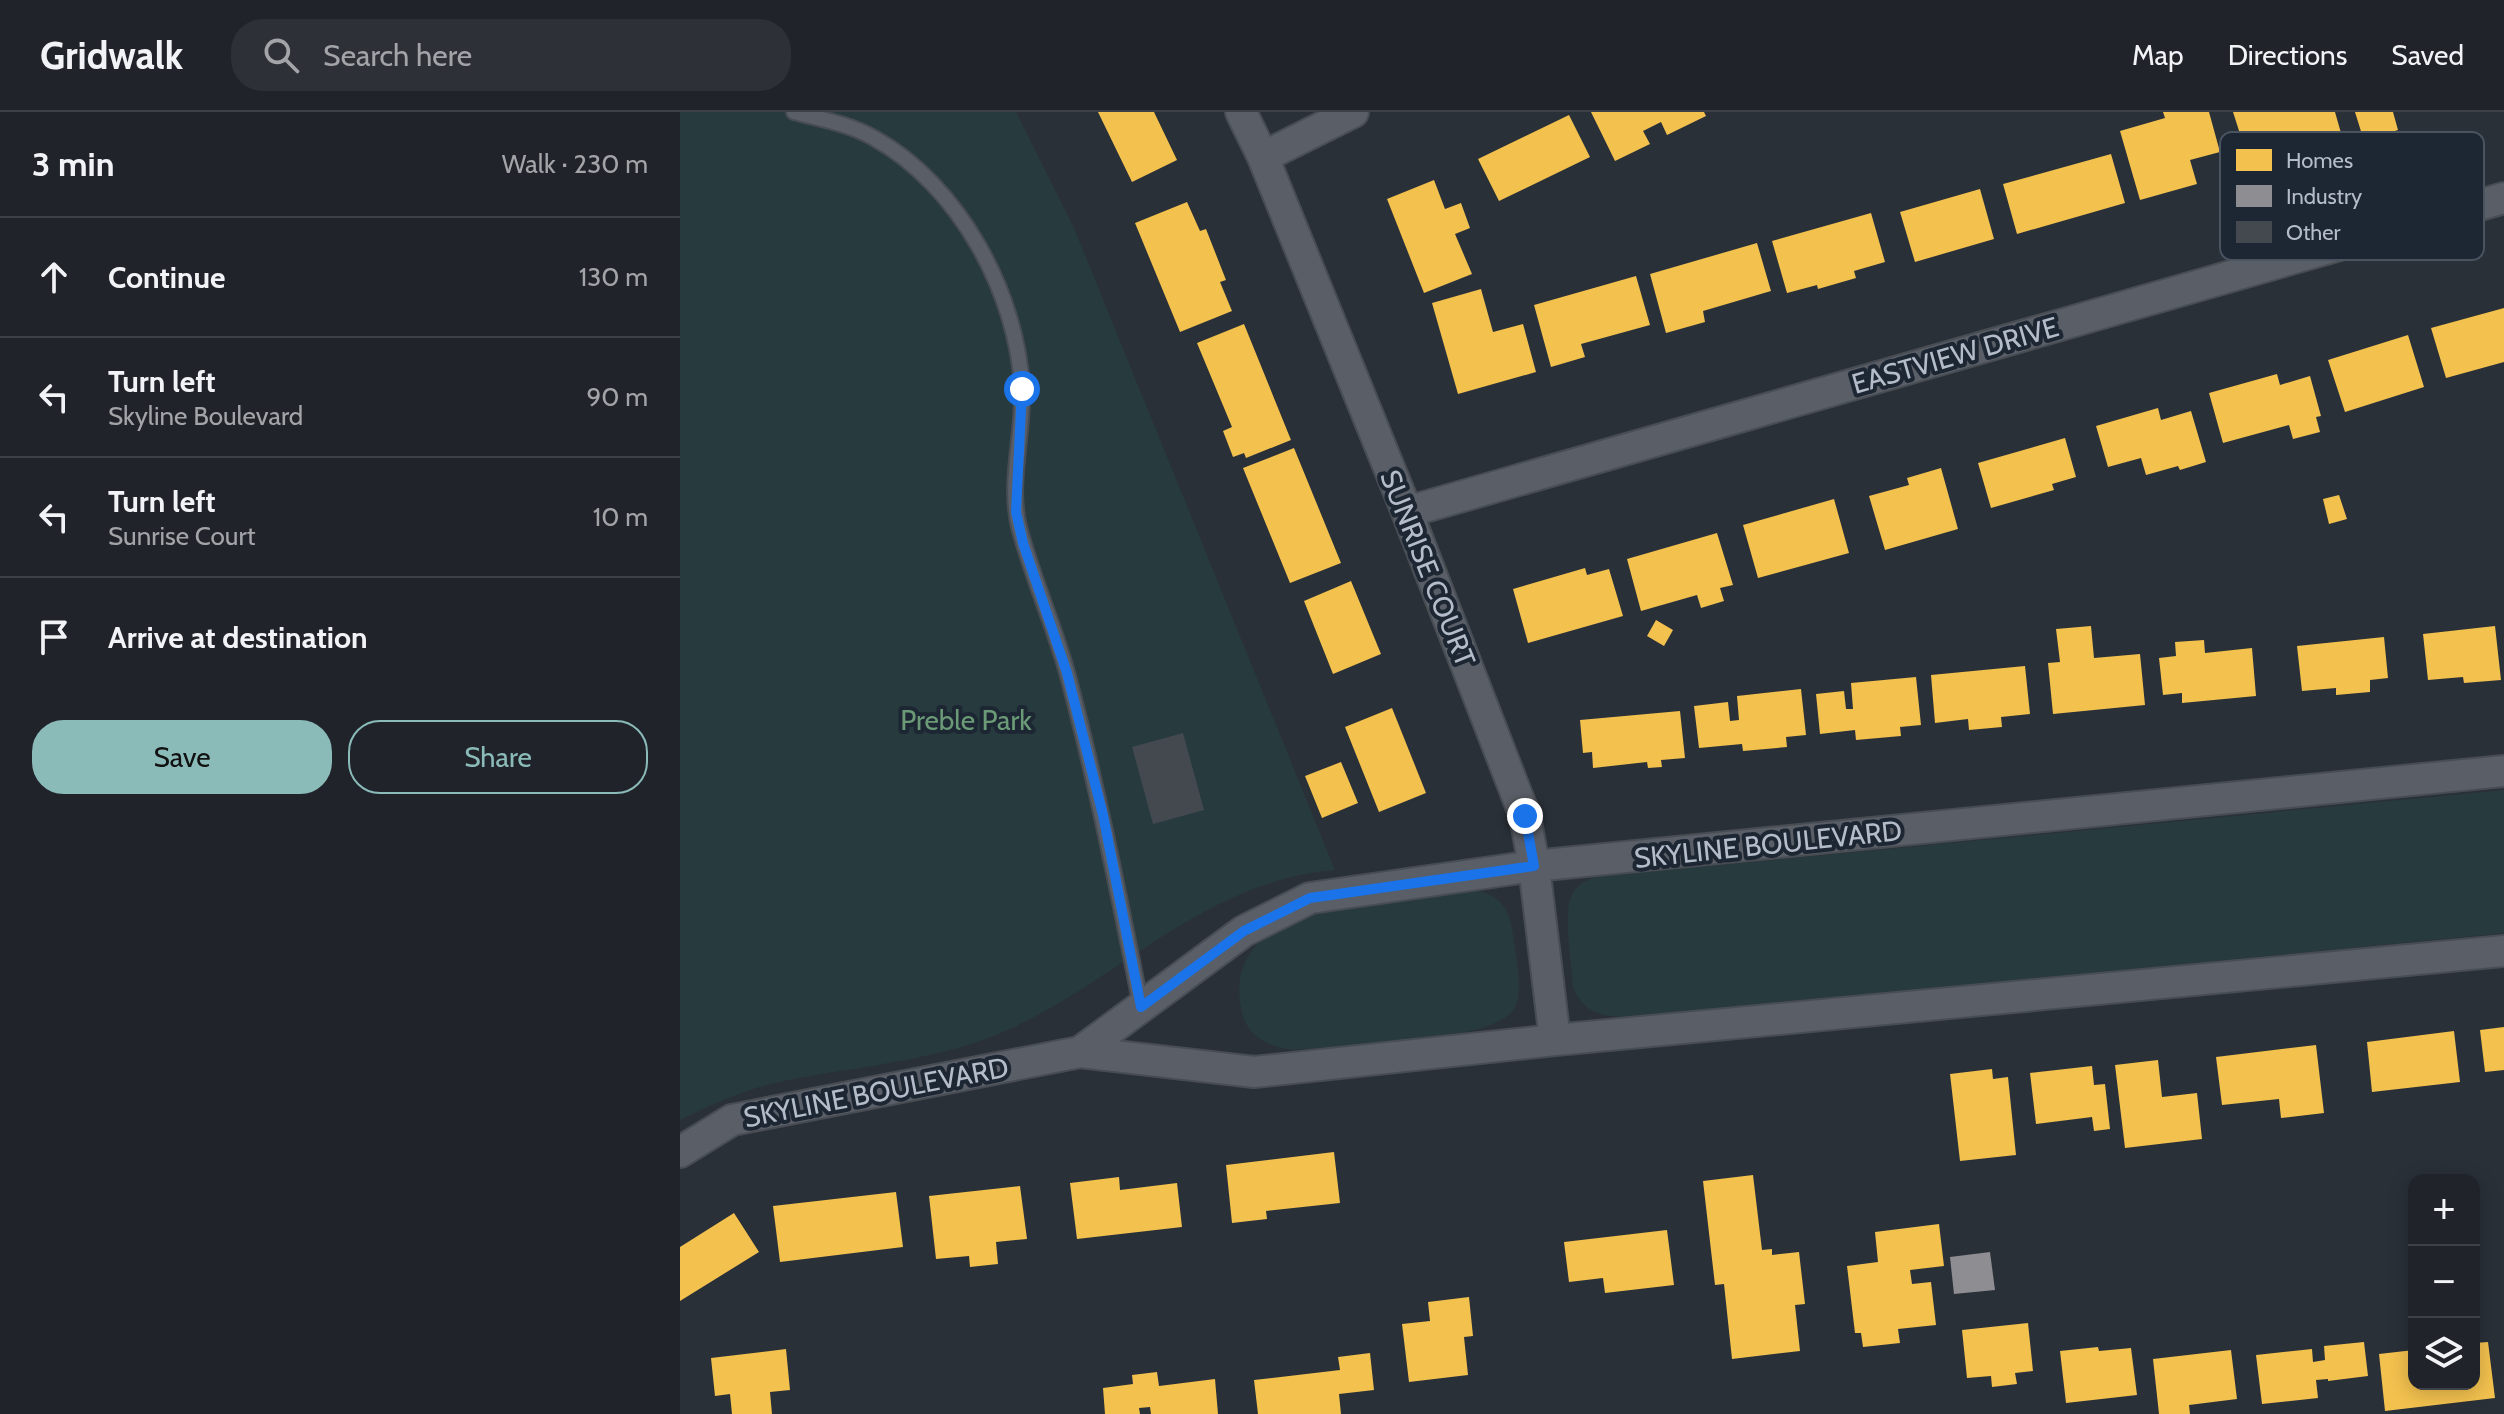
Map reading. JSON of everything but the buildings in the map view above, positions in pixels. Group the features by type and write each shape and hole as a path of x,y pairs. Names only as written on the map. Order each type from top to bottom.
{"street":[{"name":"SUNRISE COURT","path":"1241,112 1263,157 1407,512 1525,816 1555,1040"},
{"path":"1263,157 1353,112"},
{"name":"EASTVIEW DRIVE","path":"2484,204 2504,198"},
{"name":"EASTVIEW DRIVE","path":"1407,512 2287,260"},
{"name":"SKYLINE BOULEVARD","path":"1080,1052 1244,931 1310,898 1534,866 2504,771"},
{"name":"SKYLINE BOULEVARD","path":"680,1152 732,1120 1080,1052 1254,1072 1555,1040 2504,951"}],"lane":[{"path":"794,112 872,136 916,167 934,184 960,218 983,255 1004,304 1017,349 1022,389 1016,512 1023,543 1067,673 1103,815 1141,1007"}],"green space":[{"name":"Preble Park","path":"680,112 1016,112 1074,228 1335,870 1289,878 1246,892 1206,911 1053,1007 986,1039 932,1055 764,1086 680,1120"},
{"path":"2504,790 2504,933 1636,1017 1610,1016 1588,1008 1573,987 1569,906 1575,890 1595,877"},
{"path":"1473,890 1497,899 1506,910 1512,926 1519,990 1515,1007 1502,1019 1479,1029 1448,1036 1293,1050 1266,1042 1247,1026 1241,1008 1242,971 1258,943 1287,924 1323,910 1363,901"}],"route":[{"path":"1022,389 1016,512 1023,543 1067,673 1103,815 1141,1007 1244,931 1310,898 1534,866 1525,816"}]}
